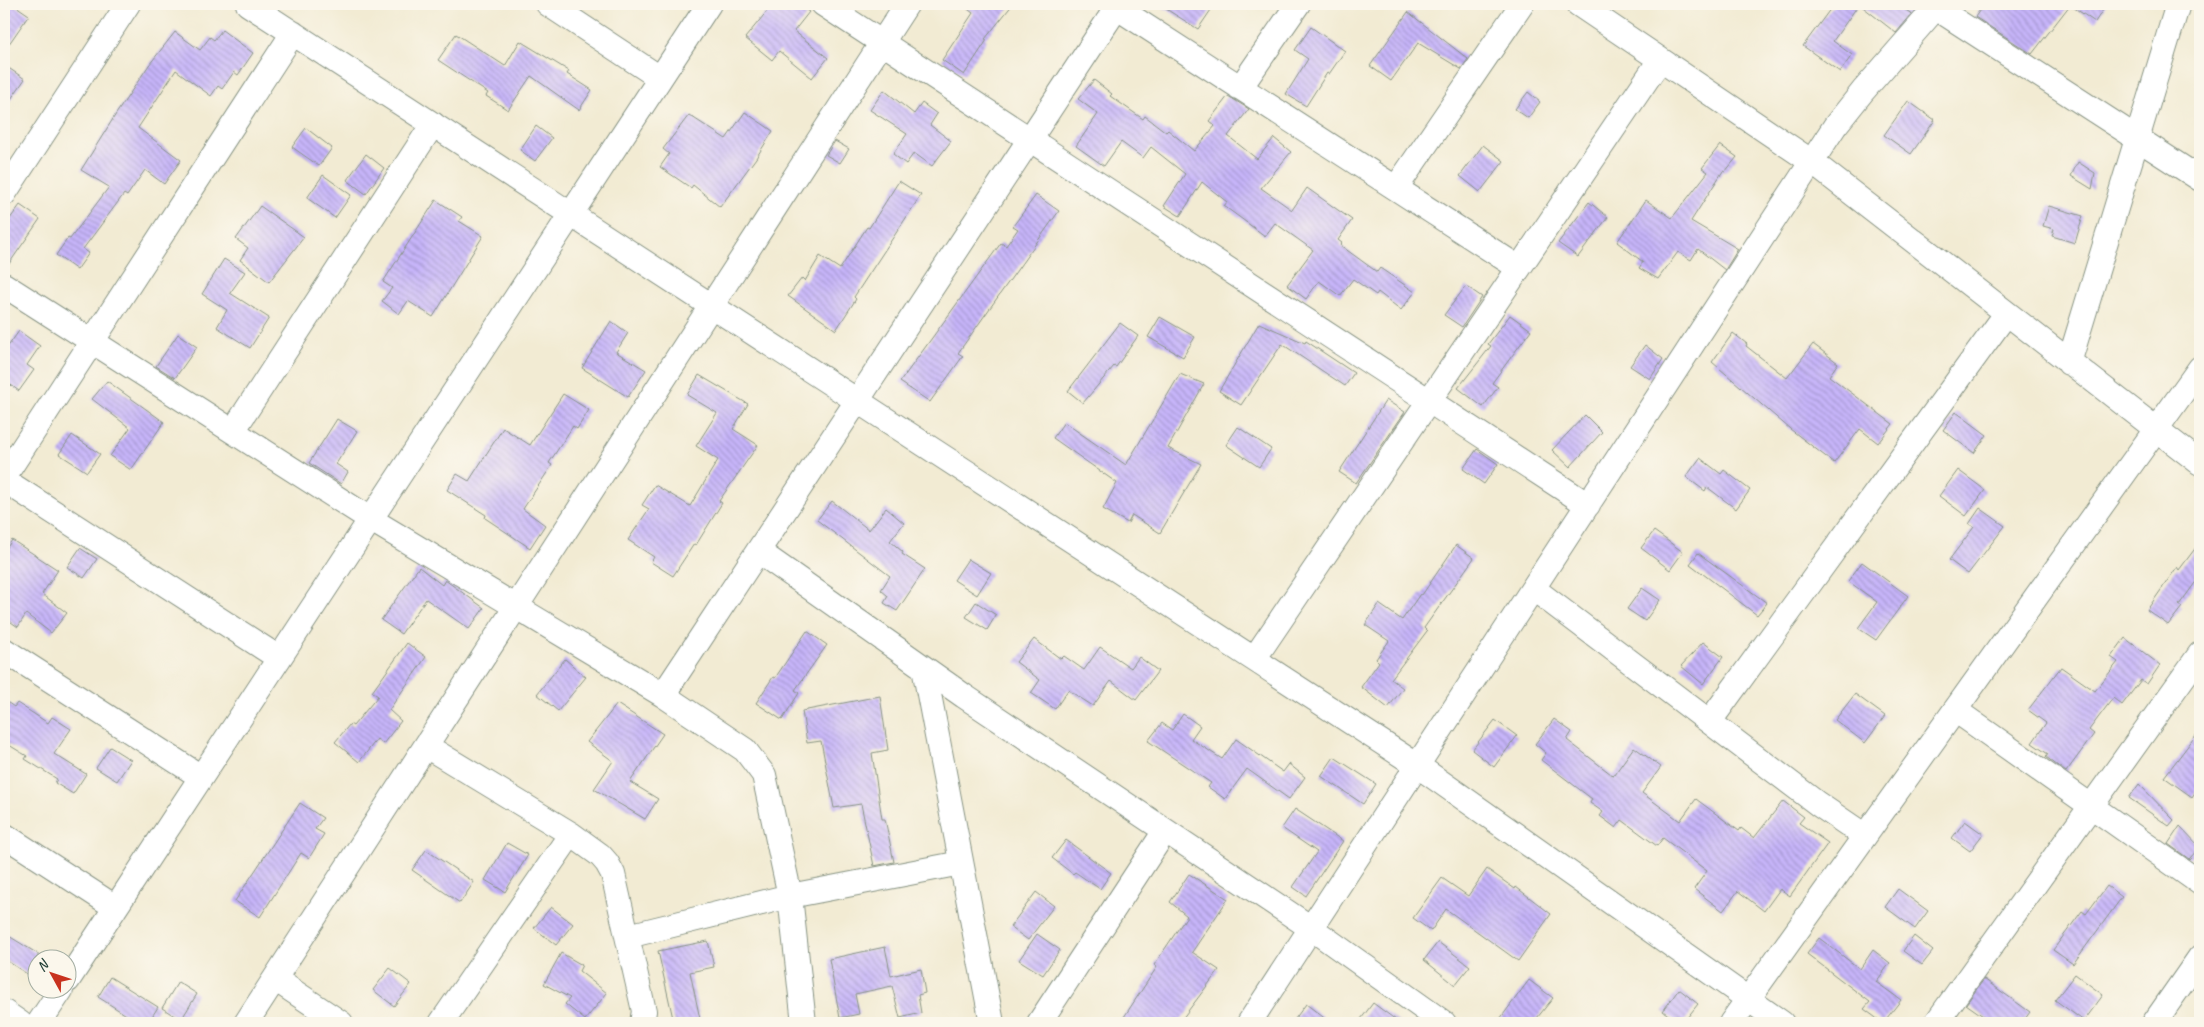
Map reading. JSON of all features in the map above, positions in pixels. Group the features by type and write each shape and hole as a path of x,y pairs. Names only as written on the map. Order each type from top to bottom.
{"street":[{"path":"4,194 128,4"},
{"path":"248,4 1418,766 1782,1023"},
{"path":"548,4 660,78"},
{"path":"78,964 709,4"},
{"path":"823,4 1588,505"},
{"path":"246,1023 907,4"},
{"path":"1240,88 1298,4"},
{"path":"1396,188 1522,4"},
{"path":"1578,4 1812,162 2200,463"},
{"path":"2069,363 2178,4"},
{"path":"1249,1023 1835,126 1935,5 2200,179"},
{"path":"663,695 1117,6 1240,88 1519,268"},
{"path":"279,658 4,478 293,33"},
{"path":"1254,659 1660,60"},
{"path":"233,431 433,124"},
{"path":"4,285 370,519 663,695 745,750 764,775 790,896 804,1023"},
{"path":"1710,721 2006,314"},
{"path":"1731,1023 2200,368"},
{"path":"758,551 924,668 1311,928 1444,1023"},
{"path":"1534,589 1818,804 1865,836"},
{"path":"4,650 201,777"},
{"path":"1936,1023 2200,654"},
{"path":"924,668 992,1023"},
{"path":"1955,710 2200,883"},
{"path":"426,746 570,834 600,855 607,863 613,874 628,936 644,1011 642,1023"},
{"path":"1039,1023 1165,830"},
{"path":"441,1023 570,834"},
{"path":"4,835 115,907"},
{"path":"628,936 790,896 961,863"},
{"path":"2154,1023 2200,957"},
{"path":"275,979 341,1023"},
{"path":"39,1023 54,1000"},
{"path":"4,1012 20,1023"}],"building":[{"path":"4,4 13,4 29,15 4,51"},
{"path":"773,4 798,4 809,12 794,31 828,58 812,78 779,51 772,60 745,38"},
{"path":"961,4 1013,4 985,39 987,40 964,75 942,60 973,13"},
{"path":"1158,4 1215,4 1198,29"},
{"path":"1834,4 1859,4 1833,41 1852,55 1840,72 1803,46"},
{"path":"1859,4 1896,4 1912,14 1896,33"},
{"path":"1984,4 2107,4 2095,22 2070,5 2032,54 1975,17"},
{"path":"1408,12 1468,59 1461,69 1418,43 1391,81 1370,66"},
{"path":"1311,27 1345,51 1329,74 1327,73 1306,106 1286,94 1308,59 1295,50"},
{"path":"222,30 253,53 238,75 234,72 222,89 218,86 211,96 176,70 138,128 181,160 164,184 145,170 127,196 124,194 83,249 89,253 77,270 56,255 109,187 81,170 149,65 175,32 200,50 210,37 214,40"},
{"path":"456,34 505,66 520,41 569,71 567,74 592,90 579,110 531,76 508,110 486,96 488,93 438,60"},
{"path":"4,65 25,79 4,109"},
{"path":"1094,80 1112,94 1110,96 1143,119 1145,116 1166,132 1168,130 1194,151 1215,126 1209,121 1228,96 1249,109 1228,136 1257,159 1274,138 1291,152 1261,188 1292,210 1307,188 1352,220 1338,240 1342,243 1340,245 1377,272 1380,268 1415,292 1401,310 1378,292 1376,295 1353,279 1340,296 1319,281 1306,299 1287,285 1313,250 1275,223 1265,236 1224,206 1227,202 1202,182 1180,216 1164,206 1185,174 1151,147 1143,158 1121,142 1104,166 1076,146 1098,114 1078,99"},
{"path":"884,90 914,114 922,103 937,114 930,125 951,141 932,166 914,153 906,164 893,154 907,134 870,110"},
{"path":"1528,92 1540,102 1528,118 1515,109"},
{"path":"1908,101 1935,120 1911,154 1884,135"},
{"path":"745,112 773,131 756,158 720,207 693,185 691,188 660,167 669,154 663,149 689,115 726,139"},
{"path":"536,126 552,138 535,161 520,150"},
{"path":"306,128 332,148 319,166 292,147"},
{"path":"835,141 849,149 840,163 826,155"},
{"path":"1483,145 1504,161 1480,192 1460,176"},
{"path":"1720,145 1737,157 1725,172 1723,171 1691,221 1738,249 1725,270 1698,249 1691,260 1678,252 1658,279 1639,268 1643,262 1617,242 1646,200 1672,218 1708,172 1702,168"},
{"path":"366,154 384,168 366,194 347,180"},
{"path":"2078,162 2095,173 2092,189 2071,176"},
{"path":"323,175 351,195 335,218 307,198"},
{"path":"899,181 921,195 854,297 856,299 836,330 788,296 802,278 805,281 820,256 840,269"},
{"path":"1036,195 1059,211 958,353 963,356 930,402 900,382 1001,243 1006,246 1018,229 1013,226"},
{"path":"436,200 462,217 459,221 483,236 433,317 408,301 399,314 382,301 392,288 383,282"},
{"path":"1589,202 1608,217 1578,257 1558,243"},
{"path":"20,205 40,219 4,271 4,227"},
{"path":"260,206 304,237 269,282 240,260 248,248 236,239"},
{"path":"2049,206 2083,216 2075,243 2052,236 2054,229 2043,226"},
{"path":"224,259 245,272 230,293 269,318 250,348 217,327 227,310 202,294"},
{"path":"1466,286 1482,297 1462,327 1444,315"},
{"path":"1510,315 1531,330 1492,383 1498,387 1483,407 1458,388 1491,346 1488,344"},
{"path":"1160,317 1195,337 1183,357 1148,337"},
{"path":"611,321 628,333 616,352 646,370 628,397 582,368"},
{"path":"1120,323 1138,336 1116,367 1114,366 1083,403 1068,391"},
{"path":"1259,323 1305,343 1306,341 1354,373 1345,386 1282,344 1241,405 1219,391"},
{"path":"19,331 40,346 27,365 34,370 19,391 4,380 4,352"},
{"path":"1733,333 1747,344 1746,346 1787,378 1813,344 1838,363 1829,376 1893,424 1878,443 1860,429 1834,463 1790,429 1712,362"},
{"path":"178,334 197,347 175,378 156,366"},
{"path":"1645,345 1663,359 1650,379 1630,366"},
{"path":"1180,374 1204,384 1168,448 1201,464 1160,533 1132,515 1128,523 1103,509 1117,483 1053,438 1064,422 1126,465"},
{"path":"699,375 748,404 733,429 758,445 719,501 722,503 696,545 694,544 673,576 651,562 654,557 628,540 649,509 642,505 655,485 690,506 718,460 696,446 717,413 687,395"},
{"path":"107,381 164,422 131,470 110,456 130,428 92,399"},
{"path":"563,394 589,410 577,429 573,426 549,463 552,465 523,509 545,525 530,548 485,518 486,515 447,490 457,474 469,481 503,428 530,445"},
{"path":"1386,400 1405,412 1356,483 1339,472"},
{"path":"1956,412 1987,435 1974,453 1943,430"},
{"path":"1585,415 1602,432 1570,467 1552,450"},
{"path":"337,419 357,431 336,464 348,472 341,484 309,463"},
{"path":"1238,427 1271,449 1259,467 1226,445"},
{"path":"72,435 100,454 87,472 59,454"},
{"path":"1477,449 1498,464 1484,484 1463,469"},
{"path":"1700,458 1721,474 1724,470 1750,490 1736,509 1707,487 1705,491 1686,477"},
{"path":"1958,470 1985,490 1966,516 1939,496"},
{"path":"832,501 869,530 886,508 904,523 890,541 903,552 902,554 925,569 897,611 884,603 888,596 881,590 890,576 817,520"},
{"path":"1980,508 2005,526 1968,574 1949,560 1974,527 1969,524"},
{"path":"1654,531 1683,552 1670,570 1641,548"},
{"path":"12,540 58,570 42,594 67,613 51,633 26,614 18,627 4,617 4,552"},
{"path":"2200,542 2200,576 2179,605 2182,607 2168,625 2147,610 2177,567 2179,570"},
{"path":"1456,545 1474,558 1424,628 1427,631 1391,679 1403,688 1388,708 1361,687 1379,662 1376,659 1389,641 1365,625 1379,604 1402,620 1420,594 1422,595"},
{"path":"80,548 97,559 84,578 67,567"},
{"path":"1698,553 1767,603 1757,615 1690,564"},
{"path":"968,559 991,573 977,595 954,580"},
{"path":"1862,562 1908,596 1876,640 1858,628 1877,602 1848,581"},
{"path":"419,567 442,585 445,580 484,608 469,629 426,599 401,634 381,620"},
{"path":"1642,588 1660,600 1645,621 1627,609"},
{"path":"976,602 996,615 987,630 966,617"},
{"path":"807,631 827,645 795,690 799,693 782,720 756,703"},
{"path":"2125,638 2160,665 2147,684 2141,680 2122,705 2113,698 2089,730 2094,734 2066,772 2046,757 2048,754 2032,743 2046,723 2028,710 2061,667 2095,691 2118,662 2111,657"},
{"path":"1034,639 1061,659 1064,656 1084,670 1100,647 1131,668 1139,657 1158,671 1136,700 1111,681 1093,706 1068,690 1055,709 1031,693 1040,680 1016,662"},
{"path":"1703,642 1723,657 1703,684 1681,666"},
{"path":"407,643 426,657 389,710 401,721 383,744 377,739 359,762 335,742 350,724 353,726 378,696 372,692"},
{"path":"565,659 586,677 558,711 537,694"},
{"path":"1855,694 1885,716 1865,743 1835,720"},
{"path":"880,696 888,750 872,753 882,819 885,819 894,862 874,866 861,804 834,808 821,741 807,743 802,711"},
{"path":"4,700 14,707 17,703 48,723 52,717 71,729 54,754 86,774 73,794 55,783 57,779 25,759 27,756 4,742"},
{"path":"617,704 663,734 630,782 658,799 645,819 594,789 613,761 587,742"},
{"path":"1183,714 1200,726 1191,739 1222,759 1236,739 1283,772 1289,764 1305,777 1289,799 1247,769 1225,799 1208,787 1211,783 1148,741 1162,723 1172,730"},
{"path":"1554,719 1572,732 1567,740 1611,774 1614,775 1634,747 1661,767 1642,793 1680,821 1696,799 1739,831 1741,828 1754,838 1783,801 1804,817 1799,823 1828,843 1790,896 1780,889 1764,911 1738,891 1723,911 1694,889 1707,871 1663,838 1657,846 1622,820 1616,828 1600,816 1603,812 1590,803 1592,799 1541,760 1546,753 1535,744"},
{"path":"1495,720 1517,736 1494,767 1472,750"},
{"path":"2200,730 2200,785 2192,797 2164,777"},
{"path":"110,747 131,760 117,781 96,768"},
{"path":"1334,757 1376,784 1363,804 1321,776"},
{"path":"2139,784 2174,820 2169,826 2129,798"},
{"path":"300,803 323,818 315,829 324,834 309,858 301,853 260,917 235,901"},
{"path":"1295,809 1343,841 1306,896 1293,887 1317,852 1282,828"},
{"path":"1965,821 1983,834 1970,851 1952,838"},
{"path":"2180,826 2200,847 2189,859 2168,844"},
{"path":"1066,840 1111,873 1100,889 1075,872 1073,874 1052,858"},
{"path":"507,843 528,855 505,892 485,880"},
{"path":"426,850 474,882 460,903 412,870"},
{"path":"1487,869 1515,889 1516,887 1551,914 1518,961 1446,909 1431,931 1413,918 1442,878 1468,896"},
{"path":"1189,874 1228,899 1192,952 1219,970 1179,1023 1120,1023 1157,967 1154,965 1187,916 1170,902"},
{"path":"2107,886 2122,897 2073,964 2053,950 2082,911 2086,914"},
{"path":"1898,889 1928,911 1915,929 1885,907"},
{"path":"1036,892 1054,906 1028,940 1010,927"},
{"path":"551,907 573,924 556,945 534,928"},
{"path":"4,933 32,950 28,950 28,975 4,959"},
{"path":"1037,934 1060,950 1043,975 1019,960"},
{"path":"1914,936 1933,951 1922,965 1903,951"},
{"path":"1819,938 1860,969 1873,950 1890,963 1876,982 1901,1000 1883,1023 1864,1009 1870,1002 1807,954"},
{"path":"708,941 714,967 690,972 700,1019 674,1023 658,951"},
{"path":"1438,942 1470,966 1455,985 1424,960"},
{"path":"885,947 891,976 921,969 925,993 918,995 921,1013 900,1018 892,986 855,994 859,1014 840,1018 829,959"},
{"path":"561,953 582,965 579,971 607,993 585,1020 565,1004 570,998 544,984"},
{"path":"390,968 411,984 394,1006 373,990"},
{"path":"2075,974 2103,995 2084,1021 2055,1000"},
{"path":"110,977 158,1007 148,1023 139,1023 98,997"},
{"path":"1984,979 2030,1012 2022,1023 1993,1023 1966,1004"},
{"path":"1529,980 1553,998 1533,1023 1497,1023"},
{"path":"178,982 197,994 181,1020 162,1008"},
{"path":"1679,989 1698,1004 1683,1023 1679,1023 1663,1011"},
{"path":"1373,1003 1400,1023 1358,1023"},
{"path":"1306,1004 1331,1023 1292,1023"}]}
